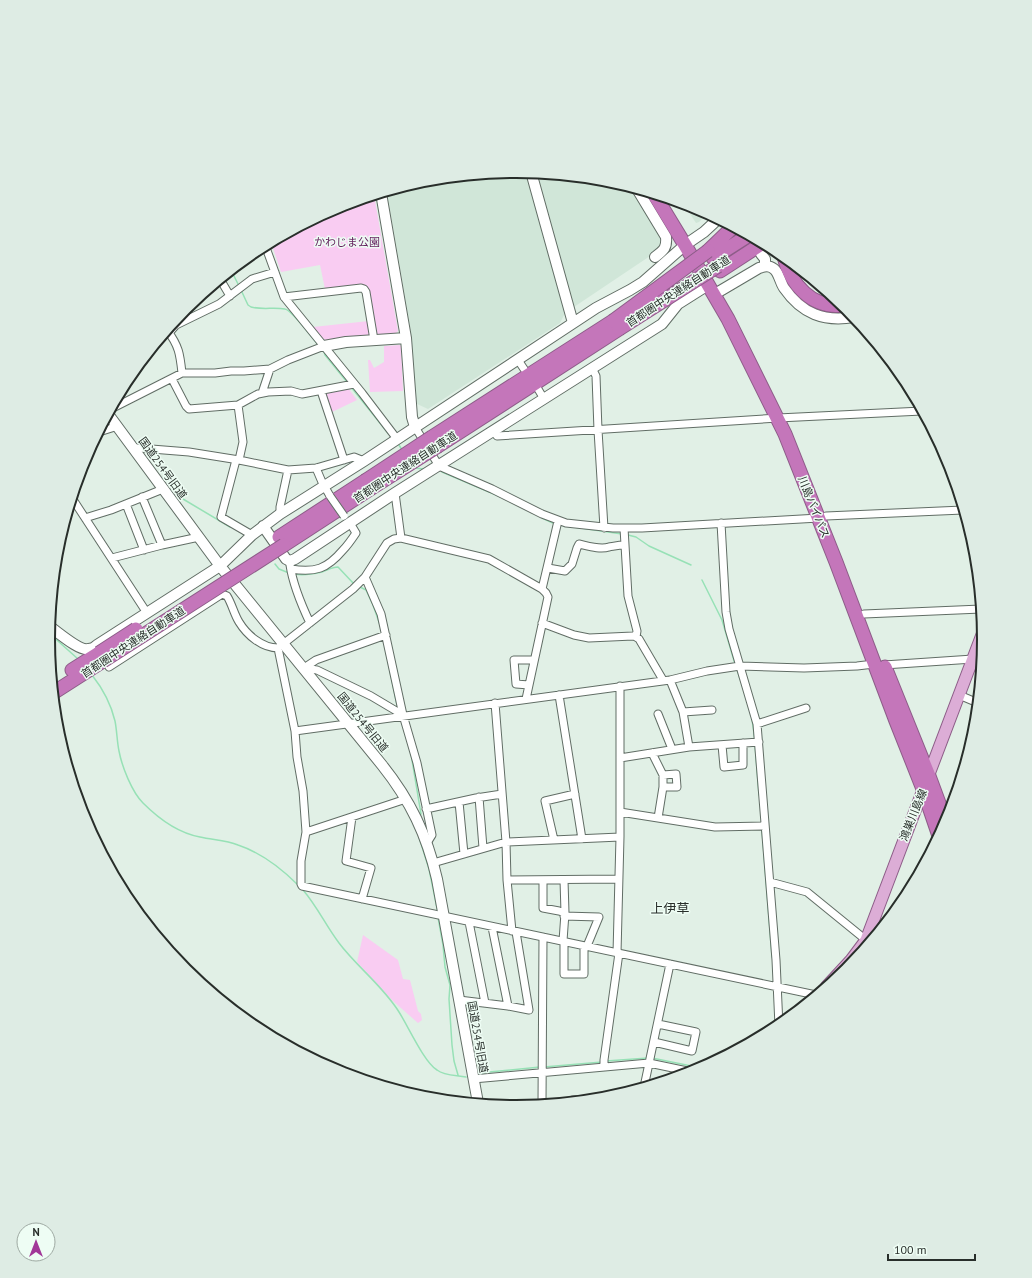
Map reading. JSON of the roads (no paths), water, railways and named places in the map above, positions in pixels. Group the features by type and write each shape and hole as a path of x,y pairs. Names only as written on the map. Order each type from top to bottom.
{"highway":[{"name":"川島バイパス","path":"658,200 688,243"},
{"name":"川島バイパス","path":"668,203 688,243 714,288 735,318 782,418 793,432 822,517 879,664 929,776 943,813"},
{"path":"715,261 731,232"},
{"name":"首都圏中央連絡自動車道","path":"58,690 281,541 435,441 616,325 648,311 744,239"},
{"name":"首都圏中央連絡自動車道","path":"715,261 751,243"},
{"path":"616,325 715,261 760,249"},
{"path":"788,267 791,276 798,287 811,299 834,305"},
{"path":"797,273 806,285 825,297"},
{"name":"川島バイパス","path":"822,517 864,614 896,721 923,789 936,828"},
{"name":"首都圏中央連絡自動車道","path":"57,680 281,541"}],"main road":[{"name":"鴻巣川島線","path":"872,932 923,789 977,647"}],"street":[{"path":"533,179 573,323"},
{"path":"641,196 666,237 665,249 655,257"},
{"path":"382,198 406,338 412,417 415,427 439,466 492,489 558,521 604,528 958,510"},
{"path":"55,630 84,649 88,650 97,645 220,566 252,535 280,514 325,487 596,308 643,282 714,223"},
{"path":"763,250 765,266"},
{"path":"267,251 284,296 324,346 351,384 397,439"},
{"path":"291,569 295,559 348,521 439,466 662,324 678,304 765,266 776,270 783,287 791,297 800,306 811,313 825,318 847,318"},
{"path":"181,323 219,304 252,279 275,272"},
{"path":"223,283 230,296"},
{"path":"284,296 361,288 364,289 366,292 374,340"},
{"path":"170,334 175,341 180,355 182,373"},
{"path":"119,405 182,373 215,373 231,371 244,372 270,369 324,346 346,342 406,338"},
{"path":"518,360 524,369"},
{"path":"592,368 596,376 604,528"},
{"path":"262,393 270,369"},
{"path":"172,379 186,406 189,408 238,405 262,393 291,391 302,394 351,384"},
{"path":"538,389 544,399"},
{"path":"321,391 344,460"},
{"path":"238,405 243,442 221,517 252,535"},
{"path":"493,431 497,436 782,418 917,411"},
{"name":"国道254号旧道","path":"112,418 280,646 304,668 391,776 406,799 427,843 433,863 440,915 459,1000 477,1098"},
{"path":"106,430 118,426"},
{"path":"134,448 189,452 288,470 316,468 354,457 364,461"},
{"path":"291,569 303,571 318,570 327,566 352,540 356,533 330,496 316,468"},
{"path":"280,514 280,507 288,470"},
{"path":"85,518 163,489"},
{"path":"395,493 401,538"},
{"path":"142,498 162,545"},
{"path":"76,503 147,613"},
{"path":"126,504 144,550"},
{"path":"542,589 558,521"},
{"path":"722,523 726,612 729,629 757,724 778,987 779,1017"},
{"path":"263,526 280,553 286,559 291,569 302,605 310,623"},
{"path":"624,528 628,596 637,631 636,637"},
{"path":"112,558 199,537"},
{"path":"109,667 222,594 227,596 239,622 249,634 258,642 272,648 280,646 344,597 365,577 387,543 394,539 401,538 489,559 542,589 546,593 548,597 526,700"},
{"path":"548,568 565,571 572,564 579,544 594,547 625,545"},
{"path":"365,577 381,614 384,635 403,716 417,763 432,835 427,843"},
{"path":"864,614 976,609"},
{"path":"542,623 574,635 589,638 636,637 667,680 683,712 690,746"},
{"path":"304,668 316,660 384,635"},
{"path":"97,645 116,662"},
{"path":"280,646 295,731 297,757 303,791 306,832 301,861 302,886 811,994"},
{"path":"295,731 667,680 707,671 740,666 804,668 972,659"},
{"path":"529,685 516,684 514,660 534,660"},
{"path":"304,668 317,670 351,686 381,701 403,716"},
{"path":"604,1063 618,953 620,686"},
{"path":"559,695 582,839"},
{"path":"959,695 973,701"},
{"path":"459,1000 529,1010 514,931 507,880 506,842 495,703"},
{"path":"757,724 806,708"},
{"path":"683,712 712,710"},
{"path":"658,714 672,749"},
{"path":"620,758 690,746 759,742"},
{"path":"722,745 724,767 744,766 743,743"},
{"path":"652,753 663,775 663,787 658,818"},
{"path":"663,775 676,774 677,787 663,787"},
{"path":"426,809 502,794"},
{"path":"554,840 545,801 575,794"},
{"path":"479,798 483,848"},
{"path":"306,832 406,799"},
{"path":"458,802 464,854"},
{"path":"620,812 715,827 766,826"},
{"path":"352,817 346,861 371,868 362,899"},
{"path":"433,863 506,842 620,837"},
{"path":"507,880 618,879"},
{"path":"543,880 543,908 559,910 564,915 599,917 585,946 584,974 564,974 563,941 564,915 564,880"},
{"path":"770,882 807,892 867,938"},
{"path":"469,922 485,1003"},
{"path":"492,927 508,1006"},
{"path":"542,937 542,1099"},
{"path":"645,1081 670,964"},
{"path":"654,1042 692,1051 696,1032 658,1024"},
{"path":"473,1079 542,1069 650,1060 682,1069"}],"waterway":[{"path":"233,274 239,286"},
{"path":"241,290 248,305 251,307 281,308 288,311 297,319 319,346"},
{"path":"324,352 347,382"},
{"path":"351,387 388,433"},
{"path":"399,445 402,450"},
{"path":"414,468 424,469"},
{"path":"442,472 501,497"},
{"path":"183,499 230,527"},
{"path":"542,518 555,524"},
{"path":"560,525 622,534"},
{"path":"628,535 636,537 649,546 691,565"},
{"path":"275,564 279,569 289,573"},
{"path":"295,574 312,574 338,567 354,584"},
{"path":"702,580 722,620 735,664"},
{"path":"360,587 366,590 380,625"},
{"path":"55,638 78,659"},
{"path":"386,652 397,705"},
{"path":"737,669 740,679"},
{"path":"92,675 109,703 115,721 118,748 122,764 131,786 143,803 169,824 184,832 200,837 233,843 255,852 278,867 298,885"},
{"path":"752,719 755,741"},
{"path":"755,745 759,795"},
{"path":"411,754 421,814"},
{"path":"762,830 772,957"},
{"path":"419,837 429,869 438,913"},
{"path":"303,890 346,952 393,1003 432,1066 444,1073 466,1077"},
{"path":"438,917 445,967 450,985 449,999 452,1045 458,1075"},
{"path":"606,1061 648,1058"},
{"path":"652,1058 690,1066"},
{"path":"544,1067 602,1062"},
{"path":"479,1073 540,1067"}],"district":[{"name":"上伊草","path":"670,908"}],"park label":[{"name":"かわじま公園","path":"347,242"}]}
